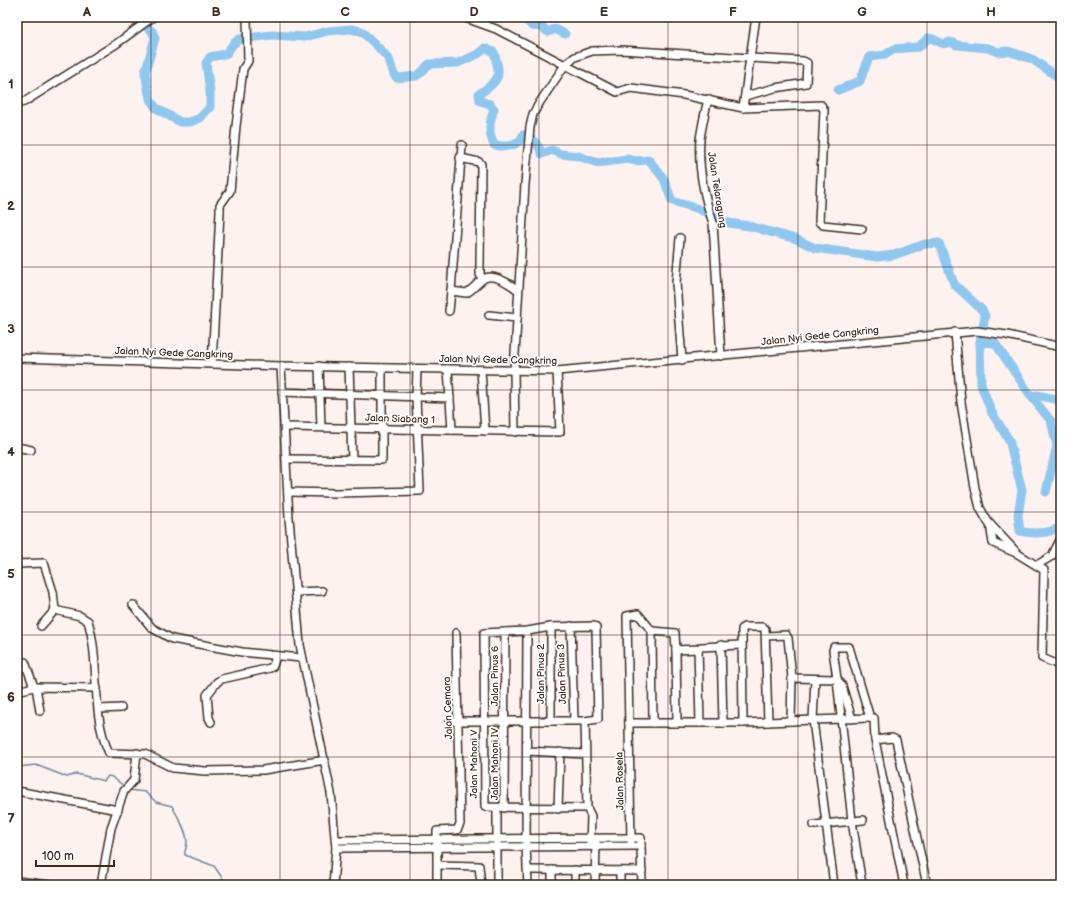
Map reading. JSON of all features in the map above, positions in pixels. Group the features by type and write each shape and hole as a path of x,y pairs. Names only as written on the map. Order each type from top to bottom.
{"street":[{"path":"18,102 24,102 153,17"},
{"path":"212,364 220,209 230,191 236,126 244,69 248,61 247,17"},
{"path":"463,17 496,29 617,92 631,88 708,99 713,102 743,108 823,105 819,222 823,225 862,229"},
{"path":"743,108 756,17"},
{"path":"1060,17 1061,21"},
{"path":"515,432 514,371 530,127 533,114 565,65 582,54 598,50 804,61 808,66 807,80 803,84 775,88 745,96"},
{"name":"Jalan Telaragung","path":"708,99 701,134 700,152 708,206 713,223 721,356"},
{"path":"449,311 462,145"},
{"path":"460,158 479,162 481,164 480,274 482,279"},
{"path":"680,238 676,280 682,360"},
{"path":"451,291 466,293 482,279 493,277 518,293"},
{"path":"489,315 517,318"},
{"path":"955,332 960,402 975,488 980,508 990,524 1018,554"},
{"name":"Jalan Nyi Gede Cangkring","path":"17,358 281,366 557,371 682,360 955,332 988,332 1061,347"},
{"path":"281,366 288,492 296,592 300,618 301,658 325,760 331,793 336,840 333,885"},
{"path":"319,366 321,427"},
{"path":"349,367 352,460"},
{"path":"287,459 382,460 384,429 382,368"},
{"path":"288,492 419,492 416,397 417,369"},
{"path":"448,370 452,430"},
{"path":"481,370 485,431"},
{"name":"Jalan Siabang 1","path":"285,427 352,427 418,430 560,432 557,371"},
{"path":"282,392 383,397 450,398"},
{"path":"17,447 31,450"},
{"path":"990,524 993,542 1018,554 1044,570 1042,592 1042,658 1061,666"},
{"path":"1037,565 1052,556 1061,538"},
{"path":"17,564 44,563 53,592 55,610 41,626"},
{"path":"296,592 322,591"},
{"path":"133,605 152,628 172,639 276,656 301,658"},
{"path":"55,610 80,616 88,621 94,647 96,688 99,709 103,733 109,753 137,753 150,756 173,768 205,771 263,770 325,760"},
{"name":"Jalan Rosela","path":"632,846 627,616 638,614 652,631"},
{"name":"Jalan Pinus 3","path":"571,626 574,720"},
{"path":"450,721 585,721 598,719 596,628 594,626 551,627 527,631 504,632"},
{"name":"Jalan Pinus 2","path":"551,627 551,721"},
{"path":"743,723 741,646 743,628 763,627 765,629 766,636 768,722"},
{"path":"527,631 526,847 528,885"},
{"path":"653,723 652,631 675,633 677,723"},
{"name":"Jalan Pinus 6","path":"504,632 505,720"},
{"name":"Jalan Mahoni V","path":"501,808 485,807 483,635 486,633 504,632"},
{"name":"Jalan Cemara","path":"437,839 437,831 457,830 460,827 456,633"},
{"path":"766,636 788,636 792,678 791,721"},
{"path":"676,650 698,649 701,647 721,645 741,646"},
{"path":"721,645 723,723"},
{"path":"862,885 852,821 833,648 847,646 850,649 870,718"},
{"path":"698,649 700,723"},
{"path":"211,722 209,718 207,696 217,682 222,679 270,668 273,666 276,656"},
{"path":"25,662 35,687 40,711"},
{"path":"792,678 837,679"},
{"path":"815,679 813,720 834,885"},
{"path":"837,679 842,686 852,718"},
{"path":"17,690 35,687 96,688"},
{"path":"99,709 120,708"},
{"path":"629,723 743,723 874,718 875,740 904,885"},
{"name":"Jalan Mahoni IV","path":"497,885 497,847 501,808 505,720"},
{"path":"585,721 587,808 591,816 596,870 595,885"},
{"path":"875,740 892,738 896,740 927,885"},
{"path":"527,751 585,754"},
{"path":"558,809 560,752"},
{"path":"101,885 106,847 124,791 133,782 137,753"},
{"path":"17,791 118,810"},
{"path":"501,808 587,808"},
{"path":"814,825 863,820"},
{"path":"336,840 641,838 642,885"},
{"path":"437,839 438,885"},
{"path":"336,848 641,846"},
{"path":"438,865 479,866 481,885"},
{"path":"528,870 642,871"},
{"path":"552,870 552,885"},
{"path":"575,870 575,885"},
{"path":"620,871 620,885"},
{"path":"17,881 48,885"}],"waterway":[{"path":"133,17 152,31 155,38 145,73 150,99 156,108 180,122 190,122 200,118 210,107 210,92 206,63 210,57 226,54 233,44 240,39 272,35 305,37 328,31 351,29 361,31 389,59 394,75 397,78 416,76 429,64 458,63 478,54 485,48 494,52 498,67 495,81 492,85 479,94 480,101 490,104 494,109 490,127 494,145 511,146 518,142 523,135 529,137 539,147 542,154 552,150 561,154 578,156 598,163 627,159 636,161 649,160 664,179 672,201 696,208 729,223 749,226 796,239 815,248 877,257 894,255 925,244 939,243 954,284 982,310 985,316 980,342 981,385 992,413 1009,440 1022,490 1018,515 1020,531 1029,533 1051,531 1059,527 1061,522"},
{"path":"522,17 532,26 542,27 548,32 555,29 565,34"},
{"path":"838,90 860,81 869,57 885,55 894,49 919,47 928,38 934,39 941,43 950,42 957,45 988,48 998,52 1008,51 1032,59 1058,77 1061,85"},
{"path":"980,342 995,343 1031,396 1051,421 1057,446 1046,492"},
{"path":"1031,396 1037,395 1055,399"},
{"path":"17,767 36,765 67,777 77,774 104,781 108,776 112,777 124,786"},
{"path":"128,790 145,792 156,802 172,806 187,837 185,855 214,866 227,885"}]}
